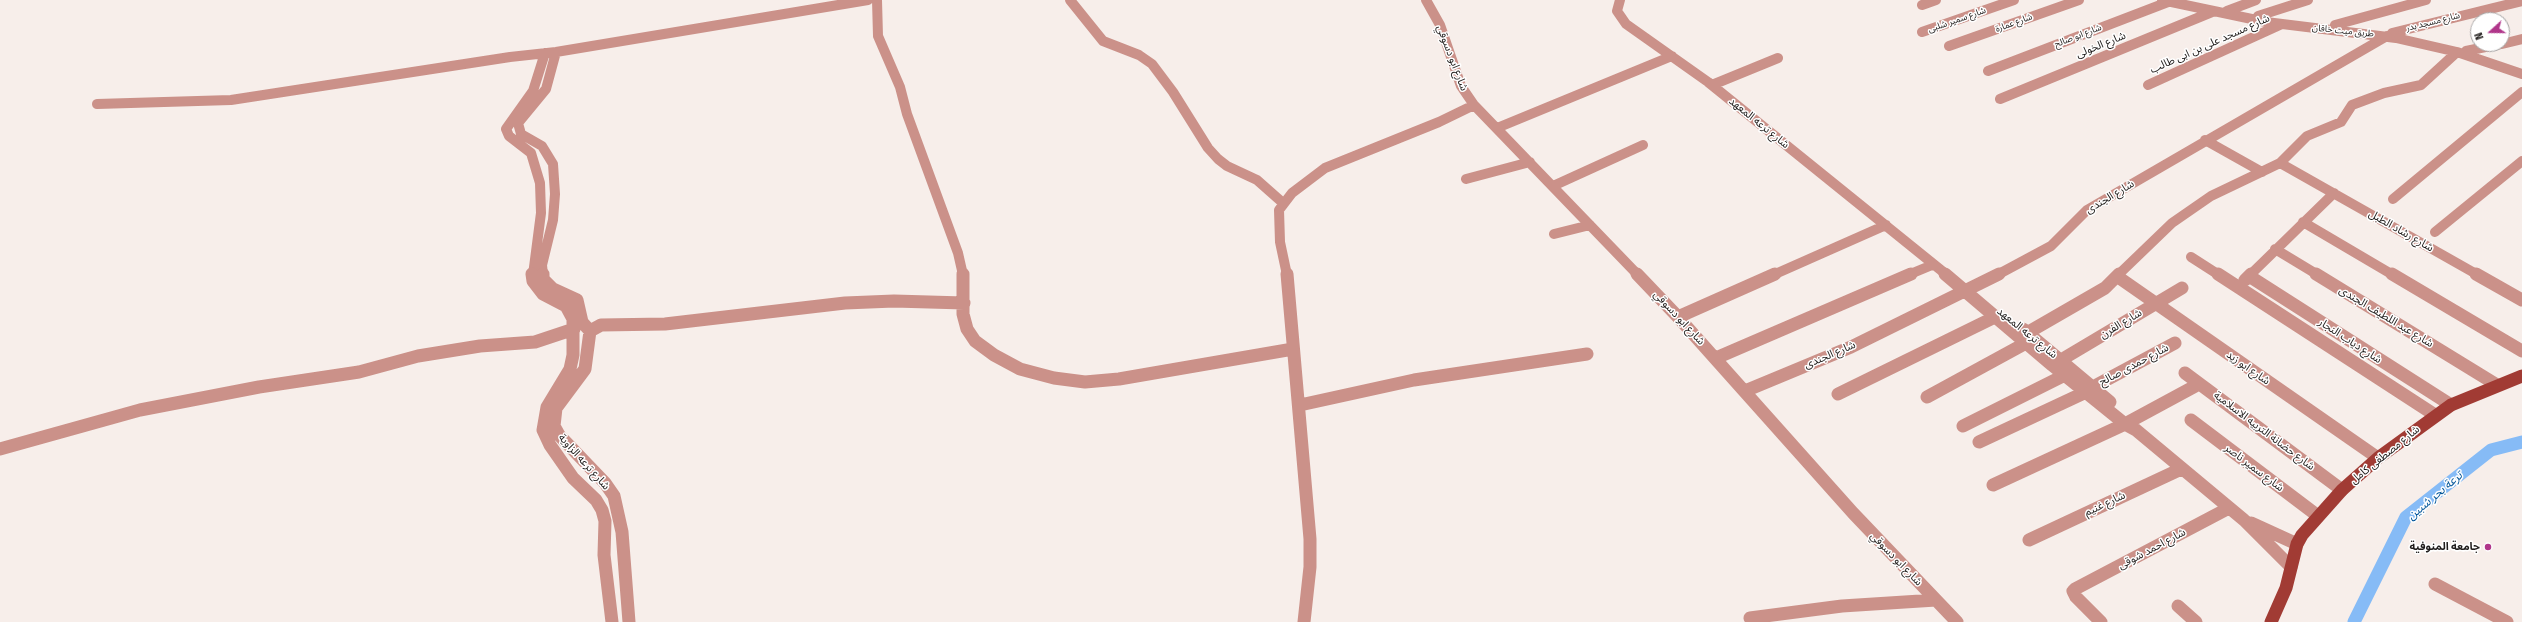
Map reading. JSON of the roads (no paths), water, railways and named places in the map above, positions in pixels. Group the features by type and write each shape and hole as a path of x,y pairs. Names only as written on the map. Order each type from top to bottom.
{"main road":[{"name":"شارع مصطفى كامل","path":"2271,622 2284,593 2297,544 2318,516 2342,490 2378,458 2435,415 2451,405 2522,376"}],"street":[{"path":"97,104 231,100 551,52 654,34 787,15 868,0"},
{"path":"877,0 876,21 878,36 900,87 907,114 958,253 963,269 963,314 967,329 976,341 994,355 1020,370 1054,378 1085,382 1119,379 1293,349"},
{"path":"1070,0 1104,41 1139,55 1152,64 1173,92 1208,148 1218,159 1227,166 1257,180 1283,203"},
{"name":"شارع ابو دسوقي","path":"1426,0 1440,25 1460,86 1474,105 1678,317 1853,513 1957,622"},
{"name":"شارع ترعه المعهد","path":"1620,0 1616,11 1620,18 1712,85 1910,244 1932,265 1968,291 2027,338 2044,352 2065,375 2090,390"},
{"path":"1922,5 1936,0"},
{"name":"شارع سمير شلبى","path":"1922,32 2014,0"},
{"name":"شارع عمارة","path":"1949,46 2079,0"},
{"path":"2227,11 2256,0"},
{"path":"2258,16 2308,0"},
{"path":"2335,25 2426,0"},
{"name":"طريق ميت خاقان","path":"2175,1 2258,16 2335,25 2390,35 2462,52 2516,67 2522,74"},
{"name":"طريق ميت خاقان","path":"2175,1 2212,12 2282,24 2390,35"},
{"name":"شارع ابو صالح","path":"1988,70 2175,1"},
{"name":"شارع مسجد بدر","path":"2390,35 2522,1"},
{"name":"شارع الخولى","path":"2000,100 2212,12"},
{"name":"شارع مسجد على بن ابى طالب","path":"2148,85 2282,24"},
{"name":"شارع الجندى","path":"1745,391 1851,347 1968,291 2057,243 2078,217 2087,210 2205,140 2390,35"},
{"path":"2510,42 2522,39"},
{"path":"1928,397 2027,338 2105,288 2118,277 2132,260 2178,220 2211,196 2280,163 2307,136 2340,122 2352,104 2384,93 2421,85 2462,52 2470,50"},
{"path":"551,52 546,89 538,101 521,117 518,123 518,129 542,146 553,164 555,194 554,220 542,265 543,279 553,288 577,300 582,322 590,331 601,325 665,324 845,303 894,301 964,303"},
{"name":"شارع ترعه الزاوية","path":"551,52 533,91 506,129 509,136 531,153 540,183 541,213 532,269 533,281 539,290 570,310 574,329 570,369 547,406 544,415 544,430 550,445 573,478 596,500 602,510 605,521 604,555 612,622"},
{"path":"1497,128 1672,56"},
{"path":"1712,85 1778,58"},
{"path":"2393,199 2522,92"},
{"path":"1304,622 1311,553 1300,405 1293,349 1287,274 1278,218 1283,203 1305,182 1325,168 1439,122 1474,105"},
{"path":"2205,140 2262,172"},
{"path":"1553,186 1643,145"},
{"path":"2435,232 2522,161"},
{"path":"1466,179 1530,162"},
{"name":"شارع رشاد الطبل","path":"2280,163 2522,300"},
{"path":"2237,287 2274,249 2334,193"},
{"path":"2303,222 2522,351"},
{"path":"1554,234 1590,225"},
{"path":"1678,317 1886,225"},
{"name":"شارع ترعه المعهد","path":"1910,244 1928,253 1995,317 2027,338"},
{"name":"شارع عبد اللطيف الجندى","path":"2274,249 2497,385"},
{"path":"2191,257 2435,415"},
{"path":"1716,358 1932,265"},
{"name":"شارع دياب النجار","path":"2249,276 2451,405"},
{"name":"شارع ابو زيد","path":"2118,277 2378,458"},
{"name":"شارع الفرن","path":"2061,360 2182,288"},
{"path":"1838,394 1995,317"},
{"path":"0,449 140,410 259,387 359,372 418,356 480,346 535,342 574,329"},
{"name":"شارع ترعه الزاوية","path":"590,331 585,369 556,408 554,426 559,435 605,483 614,496 622,532 629,622"},
{"name":"شارع حمدى صالح","path":"1979,442 2090,390 2175,344"},
{"name":"شارع ترعه المعهد","path":"2044,352 2061,360 2090,390 2181,469 2244,520 2291,567"},
{"path":"1300,405 1414,380 1587,354"},
{"name":"شارع حضانة التربيه الاسلامية","path":"2185,374 2342,490"},
{"path":"1963,426 2065,375"},
{"path":"1993,485 2131,425 2199,384"},
{"name":"شارع سمير ناصر","path":"2191,420 2318,516"},
{"name":"شارع غنيم","path":"2029,540 2181,469"},
{"name":"شارع احمد شوقى","path":"2101,622 2076,596 2073,591 2075,589 2229,508"},
{"name":"شارع ترعه المعهد","path":"2244,520 2297,544"},
{"path":"2435,584 2507,622"},
{"path":"1750,618 1842,606 1936,600"},
{"path":"2178,606 2196,622"}],"waterway":[{"name":"ترعة بحر شبين","path":"2354,622 2406,517 2491,450 2522,442"}],"place":[{"name":"جامعة المنوفية","path":"2488,547"}]}
